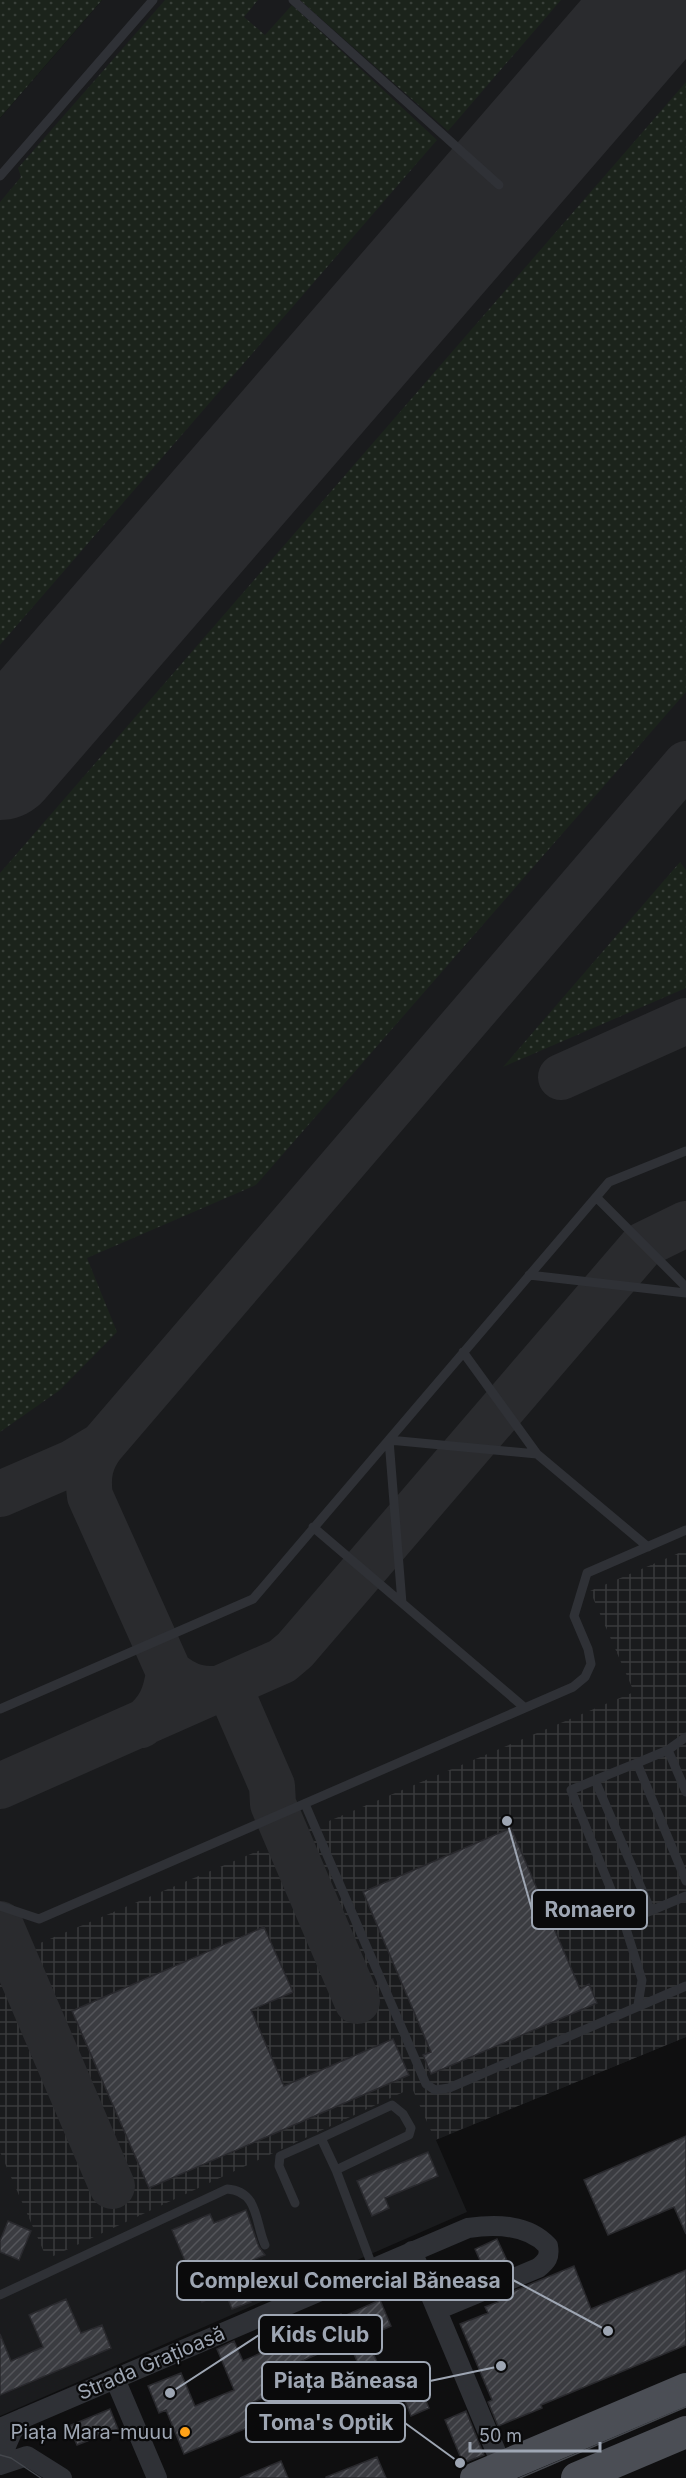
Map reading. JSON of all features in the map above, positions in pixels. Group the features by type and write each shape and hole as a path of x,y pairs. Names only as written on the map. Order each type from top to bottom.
{"main road":[{"path":"489,2472 686,2389"},
{"path":"577,2478 686,2432"}],"street":[{"name":"Strada Grațioasă","path":"0,2428 468,2228 489,2225 528,2232 548,2246 550,2254 546,2262 538,2268 437,2310"},
{"path":"412,2251 437,2310 489,2472"},
{"path":"115,2379 157,2478"},
{"path":"0,2460 12,2432 23,2418"},
{"path":"0,2465 27,2456 62,2478"}],"lane":[{"path":"0,176 153,0"},
{"path":"293,0 499,185"},
{"path":"0,1709 242,1606 260,1591 609,1182 686,1150"},
{"path":"596,1197 686,1287"},
{"path":"529,1275 686,1293"},
{"path":"463,1352 537,1454 648,1547"},
{"path":"388,1440 537,1454"},
{"path":"388,1440 402,1603"},
{"path":"313,1527 525,1708"},
{"path":"0,1906 39,1919 573,1687 585,1677 591,1664 588,1649 574,1616 587,1573 686,1530"},
{"path":"638,2005 642,1980 624,1922 571,1790 668,1750 686,1737"},
{"path":"668,1750 686,1792"},
{"path":"637,1762 686,1881"},
{"path":"596,1780 651,1911"},
{"path":"305,1804 426,2084 435,2090 448,2088 686,1986"},
{"path":"624,1922 686,1896"},
{"path":"295,2203 279,2166 280,2156 392,2105 403,2114 411,2128 409,2135 336,2170"},
{"path":"321,2138 336,2170 374,2268"},
{"path":"0,2295 227,2189 244,2194 252,2204 266,2245"}],"shaded area":[{"path":"0,0 102,0 0,118"},
{"path":"102,0 686,0 686,2037 436,2140 467,2212 0,2416 0,118"},
{"path":"165,0 258,0 244,17 265,35 292,5 437,140 0,645 0,202 21,177 18,168"},
{"path":"300,0 561,0 448,131"},
{"path":"686,82 686,692 256,1185 87,1258 117,1332 60,1390 0,1432 0,873"},
{"path":"680,862 686,870 686,988 503,1067"},
{"path":"686,1550 686,2037 435,2140 412,2088 47,2259 0,2152 0,1960 634,1692 590,1591"}],"building":[{"path":"511,1828 580,1989 589,1984 597,2003 431,2074 423,2055 431,2052 363,1892"},
{"path":"264,1927 293,1992 251,2010 284,2086 393,2039 409,2075 149,2188 72,2011"},
{"path":"686,2136 686,2234 674,2207 608,2235 584,2180"},
{"path":"428,2152 438,2176 385,2198 389,2208 372,2216 357,2181"},
{"path":"246,2210 259,2247 265,2255 236,2267 251,2302 232,2309 225,2292 202,2302 172,2230 210,2214 214,2223"},
{"path":"8,2221 31,2231 19,2260 0,2252 0,2241"},
{"path":"497,2239 510,2267 487,2276 475,2249"},
{"path":"574,2266 591,2309 686,2270 686,2345 541,2405 542,2408 498,2426 488,2402 492,2400 460,2324 488,2313 485,2307 498,2302 497,2298"},
{"path":"66,2299 81,2333 102,2325 111,2348 0,2395 0,2334 11,2361 43,2347 29,2315"},
{"path":"380,2300 391,2326 366,2337 381,2371 364,2378 349,2342 330,2351 329,2349 284,2369 291,2386 251,2403 259,2423 184,2454 166,2410 159,2413 148,2386 181,2373 195,2406 234,2390 217,2349 234,2341 243,2361 279,2345 278,2341 300,2330 341,2314 342,2317"},
{"path":"420,2386 429,2408 411,2416 402,2393"},
{"path":"110,2409 118,2429 77,2445 69,2426"},
{"path":"466,2411 484,2455 463,2463 445,2420"},
{"path":"377,2457 386,2478 326,2478 326,2477"},
{"path":"281,2461 288,2478 240,2478"}],"taxiway":[{"path":"0,1494 72,1463 102,1445 686,764"},
{"path":"561,1077 686,1021"},
{"path":"0,1786 282,1661 295,1650 643,1245 686,1224"},
{"path":"102,1445 90,1469 90,1496 169,1672"},
{"path":"141,1725 153,1714 161,1702 169,1672 183,1682 204,1689 229,1687 272,1786 273,1804 357,2001"},
{"path":"0,1924 112,2186"}],"runway":[{"path":"0,761 659,0"}],"tram line":[{"path":"520,2478 686,2407"},
{"path":"0,2455 11,2458 41,2478"}],"place":[{"name":"Romaero","path":"507,1821"},
{"name":"Complexul Comercial Băneasa","path":"608,2331"},
{"name":"Piața Băneasa","path":"501,2366"},
{"name":"Kids Club","path":"170,2393"},
{"name":"Piața Mara-muuu","path":"185,2432"},
{"name":"Toma's Optik","path":"460,2463"}]}
